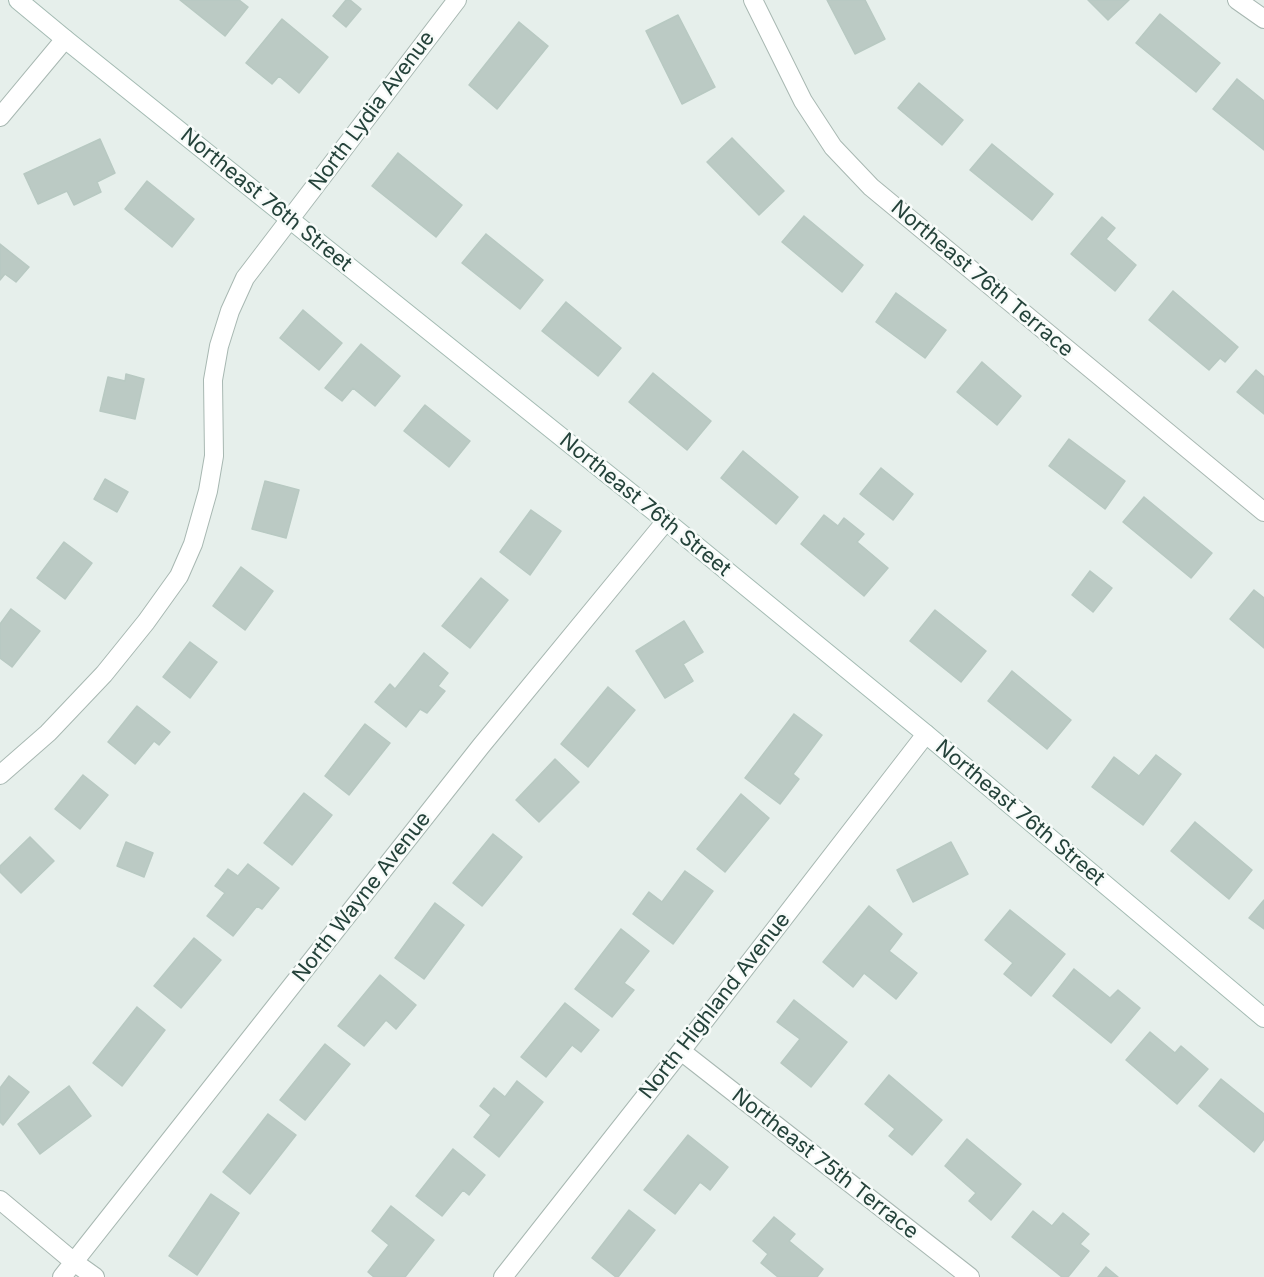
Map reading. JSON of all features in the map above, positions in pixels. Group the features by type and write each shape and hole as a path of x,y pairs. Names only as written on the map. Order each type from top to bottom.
{"street":[{"name":"Northeast 76th Street","path":"18,0 666,521 926,734 1264,1018"},
{"name":"North Lydia Avenue","path":"0,775 48,733 105,674 146,622 178,576 193,543 208,491 214,456 213,380 219,346 230,311 245,278 457,0"},
{"name":"Northeast 76th Terrace","path":"753,0 802,101 833,147 871,187 1264,512"},
{"path":"1237,0 1264,19"},
{"path":"0,117 65,39"},
{"name":"North Wayne Avenue","path":"62,1277 481,746 666,521"},
{"name":"North Highland Avenue","path":"503,1277 926,734"},
{"name":"Northeast 75th Terrace","path":"681,1051 970,1277"},
{"path":"0,1200 94,1277"}],"building":[{"path":"180,0 239,0 248,7 225,36"},
{"path":"346,0 350,0 361,9 346,27 333,16"},
{"path":"827,0 865,0 885,39 855,54"},
{"path":"1088,0 1129,0 1108,20"},
{"path":"1160,14 1220,63 1196,92 1136,43"},
{"path":"678,15 715,87 682,104 646,31"},
{"path":"282,19 328,57 299,93 279,76 272,84 246,63"},
{"path":"519,22 548,46 497,109 469,85"},
{"path":"1237,79 1264,101 1264,150 1213,109"},
{"path":"919,83 963,120 942,145 898,108"},
{"path":"732,138 784,191 759,215 707,162"},
{"path":"100,139 115,173 97,182 101,192 74,205 67,191 38,204 24,174"},
{"path":"992,144 1053,194 1032,220 970,170"},
{"path":"398,153 462,205 436,237 372,186"},
{"path":"147,181 194,219 172,247 125,209"},
{"path":"804,216 863,265 842,292 782,242"},
{"path":"1102,217 1115,228 1106,239 1136,265 1115,291 1071,254"},
{"path":"486,234 543,280 520,309 462,263"},
{"path":"0,244 29,267 16,282 5,274 0,280"},
{"path":"1173,291 1238,347 1225,362 1220,358 1209,370 1149,320"},
{"path":"896,293 946,330 925,358 876,322"},
{"path":"566,302 621,348 598,376 542,331"},
{"path":"303,310 342,343 319,370 280,338"},
{"path":"361,344 400,376 375,406 353,388 342,401 325,388"},
{"path":"982,362 1021,396 997,425 957,392"},
{"path":"1256,370 1264,377 1264,414 1237,392"},
{"path":"653,373 711,421 687,450 629,402"},
{"path":"126,374 144,379 135,419 100,411 108,377 125,381"},
{"path":"425,405 470,441 449,467 404,431"},
{"path":"1069,439 1125,481 1105,509 1049,466"},
{"path":"743,451 798,497 776,524 721,478"},
{"path":"881,468 913,494 893,520 860,494"},
{"path":"105,479 128,492 117,512 94,499"},
{"path":"265,481 299,490 286,538 252,529"},
{"path":"1144,497 1212,553 1191,578 1123,522"},
{"path":"531,510 561,531 530,575 500,552"},
{"path":"824,515 838,526 844,518 864,534 857,542 888,568 864,596 801,544"},
{"path":"64,542 92,563 65,599 37,578"},
{"path":"241,567 273,591 245,630 213,606"},
{"path":"1090,571 1112,588 1093,612 1072,595"},
{"path":"481,578 508,600 470,648 442,626"},
{"path":"1254,590 1264,598 1264,648 1230,619"},
{"path":"11,609 40,631 12,667 0,658 0,624"},
{"path":"935,610 986,651 961,682 910,641"},
{"path":"684,621 703,652 683,664 693,681 665,698 636,651"},
{"path":"190,642 217,662 190,698 163,677"},
{"path":"424,653 448,673 438,686 445,691 427,713 420,709 406,727 375,702 390,684 395,689"},
{"path":"1012,671 1071,720 1047,749 988,701"},
{"path":"608,687 635,710 588,767 561,744"},
{"path":"137,706 170,732 159,745 154,741 135,764 108,742"},
{"path":"794,714 822,735 793,774 799,779 780,804 745,778"},
{"path":"365,724 390,743 349,795 325,776"},
{"path":"1156,755 1181,774 1143,825 1092,787 1114,757 1139,776"},
{"path":"555,759 579,782 539,822 516,800"},
{"path":"83,775 108,795 80,829 55,809"},
{"path":"304,793 332,815 292,865 264,843"},
{"path":"741,794 769,818 725,872 697,849"},
{"path":"1195,822 1252,870 1229,899 1171,851"},
{"path":"493,834 522,857 482,906 453,883"},
{"path":"30,837 54,861 21,893 0,872 0,866"},
{"path":"126,842 153,853 144,877 117,866"},
{"path":"951,842 968,874 913,902 897,870"},
{"path":"248,864 279,888 262,909 257,906 233,936 207,916 225,893 215,886 228,869 238,876"},
{"path":"685,871 713,891 673,944 633,914 649,892 662,902"},
{"path":"1264,900 1264,929 1249,918"},
{"path":"435,903 464,925 424,979 395,958"},
{"path":"869,906 902,934 889,951 917,973 896,999 864,973 853,987 823,962"},
{"path":"1010,910 1065,954 1031,996 1004,974 1013,963 985,940"},
{"path":"621,929 649,951 624,983 634,990 612,1017 575,989"},
{"path":"194,938 221,960 181,1008 154,986"},
{"path":"1074,969 1110,998 1118,990 1140,1008 1111,1043 1053,996"},
{"path":"380,975 416,1005 396,1029 386,1020 364,1046 338,1026"},
{"path":"794,1000 847,1042 811,1087 781,1063 800,1039 777,1022"},
{"path":"565,1003 599,1030 581,1052 572,1045 546,1077 521,1057"},
{"path":"137,1007 165,1030 122,1086 93,1063"},
{"path":"1150,1032 1175,1053 1181,1046 1208,1069 1177,1104 1126,1060"},
{"path":"325,1044 350,1064 305,1120 280,1100"},
{"path":"889,1075 942,1120 912,1155 889,1136 895,1129 865,1104"},
{"path":"9,1076 29,1092 3,1125 0,1122 0,1088"},
{"path":"1221,1079 1264,1114 1264,1139 1254,1152 1199,1106"},
{"path":"517,1081 543,1102 499,1157 474,1137 491,1115 480,1106 494,1088 505,1097"},
{"path":"69,1086 91,1116 40,1154 18,1124"},
{"path":"268,1114 296,1135 250,1194 223,1172"},
{"path":"688,1135 728,1167 710,1190 700,1182 675,1214 644,1190"},
{"path":"967,1139 1021,1184 991,1220 969,1201 976,1193 945,1166"},
{"path":"453,1149 485,1175 469,1195 463,1190 442,1216 416,1196"},
{"path":"211,1194 239,1213 197,1275 169,1256"},
{"path":"391,1206 434,1240 405,1277 374,1277 368,1272 389,1245 372,1231"},
{"path":"629,1210 655,1230 616,1277 592,1258"},
{"path":"1033,1211 1052,1226 1063,1213 1089,1234 1080,1244 1089,1251 1068,1277 1062,1277 1012,1237"},
{"path":"774,1217 795,1234 789,1241 823,1269 817,1277 778,1277 761,1263 768,1254 753,1241"},
{"path":"1106,1267 1118,1277 1098,1277"}]}
